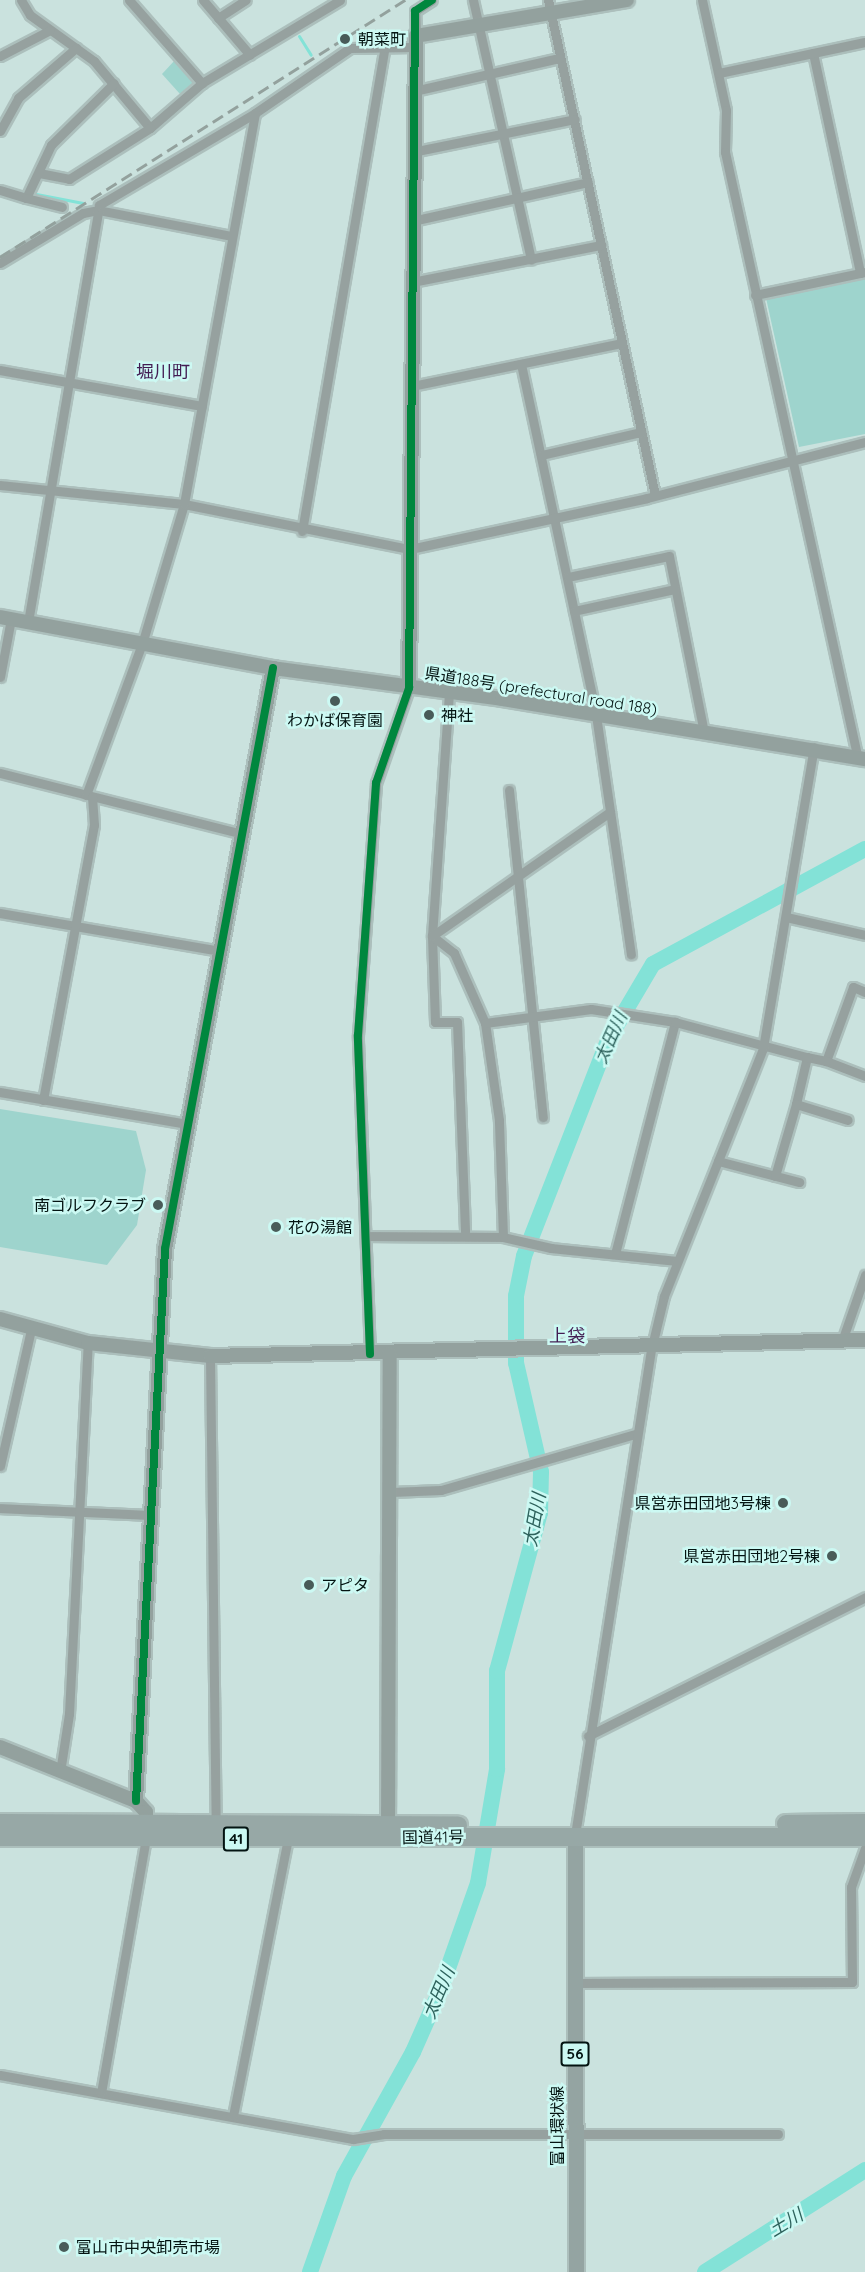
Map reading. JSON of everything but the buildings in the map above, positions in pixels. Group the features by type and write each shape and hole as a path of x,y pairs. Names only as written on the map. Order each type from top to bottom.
{"highway":[{"name":"国道41号","path":"0,1823 288,1839 388,1831"},
{"name":"国道41号","path":"575,1831 865,1823"},
{"name":"国道41号","path":"0,1837 146,1831 216,1824 388,1831 575,1831 865,1837"}],"main road":[{"name":"富山環状線","path":"575,1831 576,2272"}],"street":[{"path":"21,0 50,30 76,48 114,83 150,128"},
{"path":"129,0 202,83"},
{"path":"203,0 250,54"},
{"path":"218,18 246,0"},
{"path":"39,172 69,179 150,128 202,83 340,0"},
{"path":"370,1354 358,1035 376,783 409,688 415,10 432,0"},
{"path":"473,0 531,260"},
{"path":"550,5 560,14 627,0"},
{"path":"702,0 719,73 725,152 755,295 861,757"},
{"path":"0,263 83,213 98,210 255,113 350,48 385,47 415,42 550,5"},
{"path":"550,5 655,495"},
{"path":"0,56 50,30"},
{"path":"719,73 865,42"},
{"path":"302,531 385,47"},
{"path":"0,131 18,98 76,48"},
{"path":"755,295 863,273 813,53"},
{"path":"414,91 560,58"},
{"path":"26,198 63,129 114,83"},
{"path":"43,1100 94,825 89,796 142,644 184,504 255,113"},
{"path":"412,152 503,135 575,118"},
{"path":"412,221 588,182"},
{"path":"0,190 62,207"},
{"path":"98,210 232,236"},
{"path":"28,622 98,210"},
{"path":"412,282 601,245"},
{"path":"412,386 622,343"},
{"path":"521,364 556,519 596,715 632,954"},
{"path":"0,370 202,406"},
{"path":"542,456 641,432"},
{"path":"0,485 50,494 184,504 302,531 410,549 556,519 655,495 791,457 865,442"},
{"path":"567,577 669,556 704,733"},
{"path":"574,611 675,589"},
{"path":"0,677 5,618"},
{"name":"県道188号 (prefectural road 188)","path":"5,618 273,668 704,733 814,747 861,757"},
{"path":"136,1801 165,1249 273,668"},
{"path":"450,693 432,936 435,1022 457,1022 465,1233"},
{"path":"575,1831 635,1434 652,1346 677,1261 763,1048 814,747"},
{"path":"0,773 242,834"},
{"path":"509,790 543,1117"},
{"path":"432,936 517,882 610,812"},
{"path":"0,913 219,951"},
{"path":"786,917 865,935"},
{"path":"432,936 454,953 485,1023 500,1129 503,1237"},
{"path":"826,1061 853,987 865,992"},
{"path":"485,1023 591,1009 675,1022 763,1048 826,1061 865,1076"},
{"path":"615,1254 675,1022"},
{"path":"775,1176 807,1057"},
{"path":"0,1092 188,1124"},
{"path":"795,1104 848,1120"},
{"path":"718,1161 798,1182"},
{"path":"366,1236 465,1233 503,1237 537,1245 677,1261"},
{"path":"842,1341 865,1275"},
{"path":"0,1319 88,1343 210,1356 504,1352 865,1340"},
{"path":"0,1467 30,1329"},
{"path":"60,1772 69,1714 88,1343"},
{"path":"388,1831 390,1354"},
{"path":"210,1356 216,1824"},
{"path":"391,1492 441,1490 525,1469 635,1434"},
{"path":"0,1508 151,1515"},
{"path":"588,1736 865,1597"},
{"path":"0,1747 136,1801 146,1812 146,1831 101,2092"},
{"path":"233,2116 288,1839"},
{"path":"574,1983 852,1982 852,1887 865,1848"},
{"path":"0,2075 353,2139 384,2134 576,2137 778,2134"}],"shaded area":[{"path":"176,59 194,77 194,85 180,94 162,74"},
{"path":"865,278 865,434 799,447 766,298"},
{"path":"0,1109 136,1131 146,1170 137,1225 107,1265 0,1247"}],"waterway":[{"path":"299,36 311,55"},
{"path":"31,193 83,203"},
{"name":"太田川","path":"310,2272 344,2176 413,2052 440,1991 478,1883 497,1769 497,1671 540,1513 541,1472 516,1363 516,1296 524,1256 608,1040 653,964 865,849"},
{"name":"土川","path":"705,2272 865,2170"}],"railway":[{"path":"0,257 405,0"}],"cycle path":[{"path":"370,1354 358,1035 376,783 409,688 415,11 432,0"},
{"path":"136,1801 165,1249 273,668"}],"place":[{"name":"朝菜町","path":"345,39"},
{"name":"わかば保育園","path":"335,701"},
{"name":"神社","path":"429,715"},
{"name":"南ゴルフクラブ","path":"158,1205"},
{"name":"花の湯館","path":"276,1227"},
{"name":"県営赤田団地3号棟","path":"783,1503"},
{"name":"県営赤田団地2号棟","path":"832,1556"},
{"name":"アピタ","path":"309,1585"},
{"name":"富山市中央卸売市場","path":"64,2247"}],"district":[{"name":"堀川町","path":"163,372"},
{"name":"上袋","path":"567,1336"}]}
